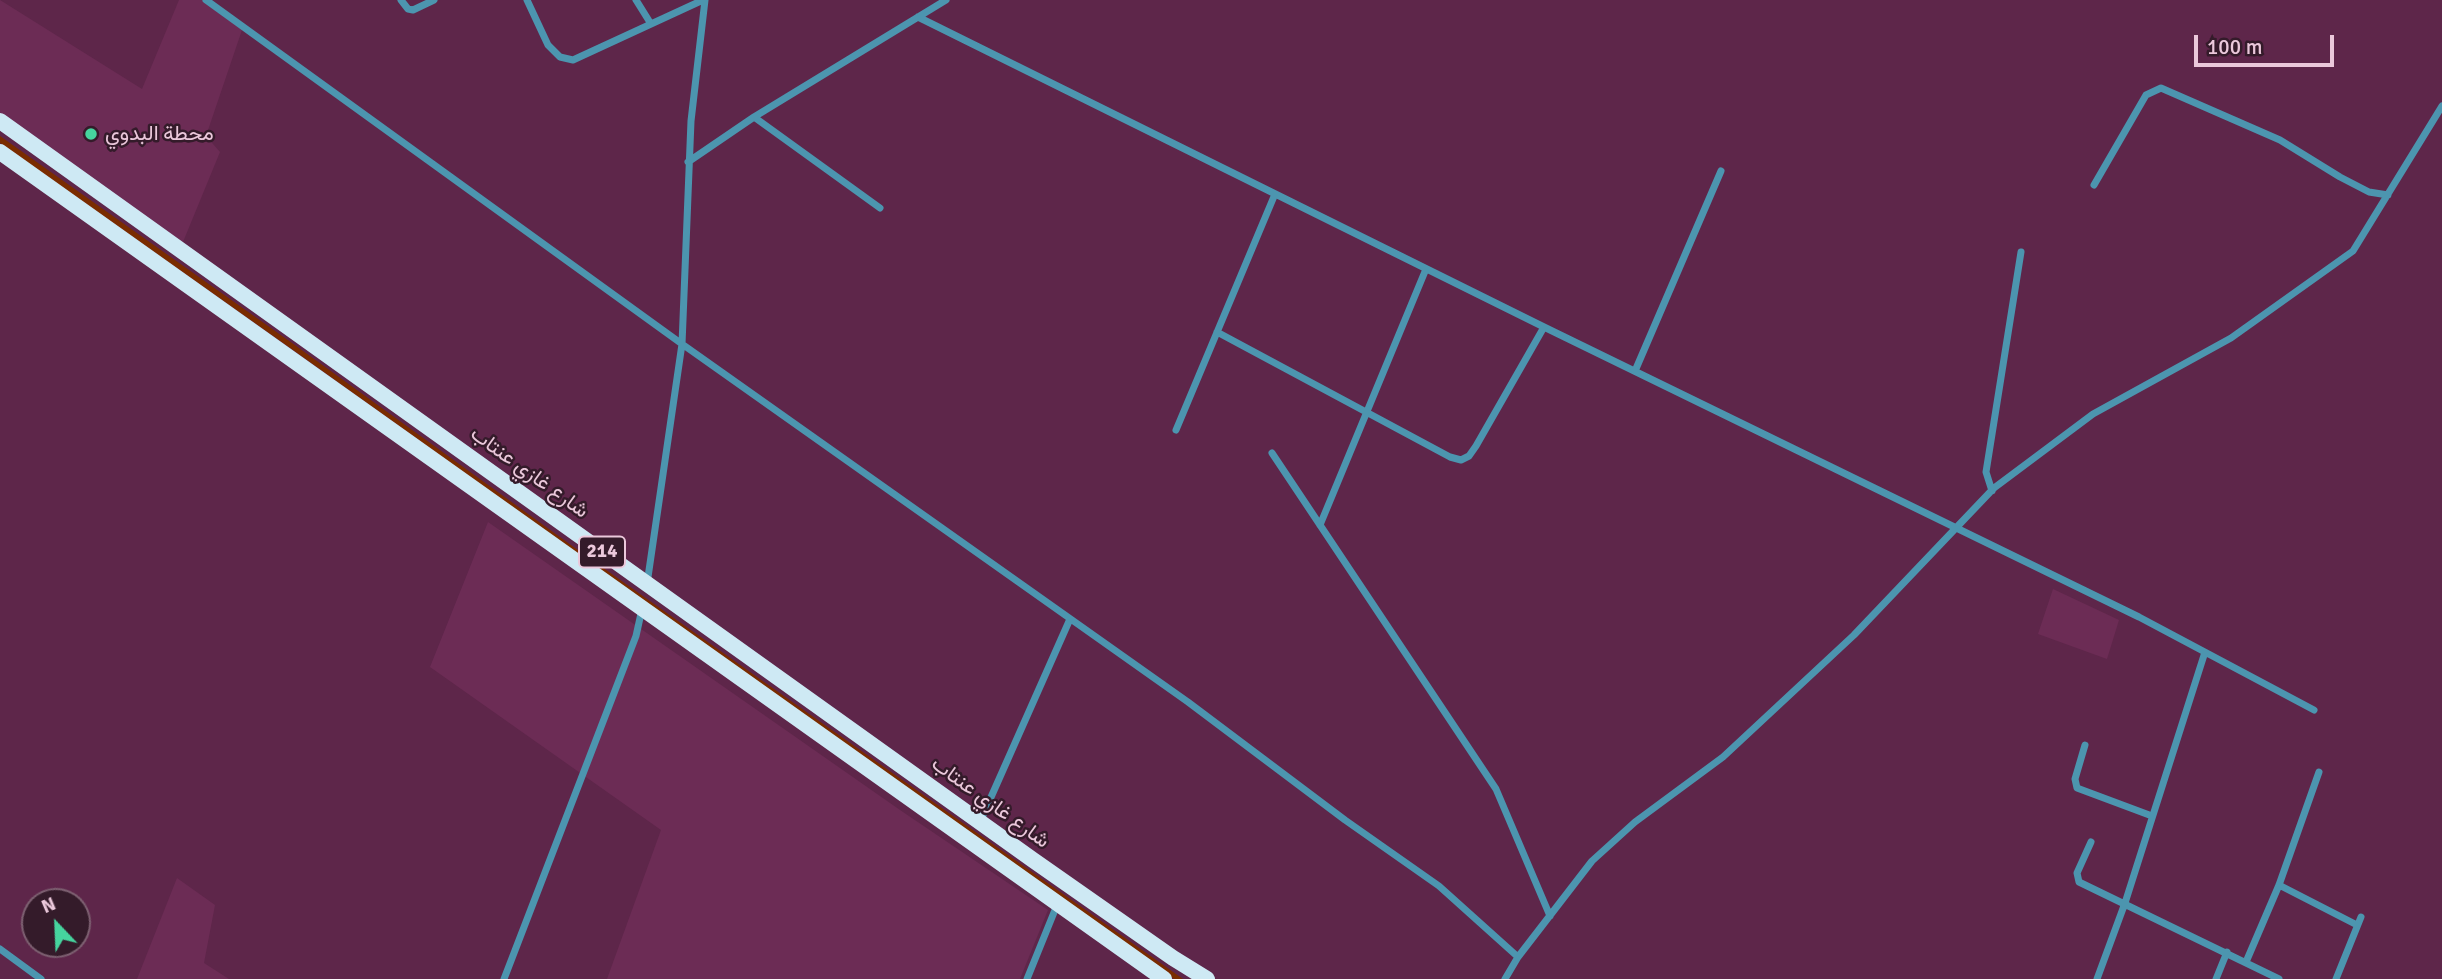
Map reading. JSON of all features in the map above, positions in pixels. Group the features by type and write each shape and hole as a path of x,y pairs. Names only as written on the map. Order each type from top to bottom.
{"highway":[{"name":"شارع غازي عنتاب","path":"0,121 980,822 1207,979"},
{"name":"214","path":"0,152 1164,979"}],"street":[{"path":"206,0 682,344 1188,702 1438,886 1518,957"},
{"path":"401,0 408,9 413,10 434,0"},
{"path":"527,0 548,45 560,57 573,60 704,0"},
{"path":"636,0 651,24"},
{"path":"647,583 682,344 688,162 704,0"},
{"path":"688,162 754,117 946,0"},
{"path":"918,17 1544,327 1957,527 2314,710"},
{"path":"2094,185 2146,95 2161,88 2280,140 2369,192 2388,195"},
{"path":"1505,979 1518,957 1592,861 1635,822 1723,757 1854,635 1992,491 2093,414 2231,338 2353,251 2442,106"},
{"path":"754,117 880,208"},
{"path":"1635,371 1721,171"},
{"path":"1176,430 1275,194"},
{"path":"1992,491 1986,472 2021,252"},
{"path":"1320,525 1426,269"},
{"path":"1217,332 1450,457 1461,460 1469,456 1544,327"},
{"path":"1272,453 1496,789 1550,916"},
{"path":"504,979 636,636 642,609"},
{"path":"980,822 1070,619"},
{"path":"2097,979 2125,903 2205,652"},
{"path":"2085,745 2075,779 2077,788 2151,816"},
{"path":"2246,962 2279,885 2319,772"},
{"path":"2091,842 2077,873 2079,882 2279,979"},
{"path":"2279,885 2357,925"},
{"path":"1027,979 1057,904"},
{"path":"2336,979 2361,916"},
{"path":"0,949 41,979"},
{"path":"2216,979 2227,952"}],"shaded area":[{"path":"0,0 142,89 179,0 206,0 243,27 206,136 220,152 183,242 0,119"},
{"path":"0,136 1183,979 1174,979 1093,923 0,143"},
{"path":"488,522 1048,910 1020,979 607,979 661,830 430,667"},
{"path":"2053,589 2119,620 2107,659 2038,634"},
{"path":"177,878 215,905 204,963 229,979 137,979"}],"place":[{"name":"محطة البدوي","path":"91,134"}]}
